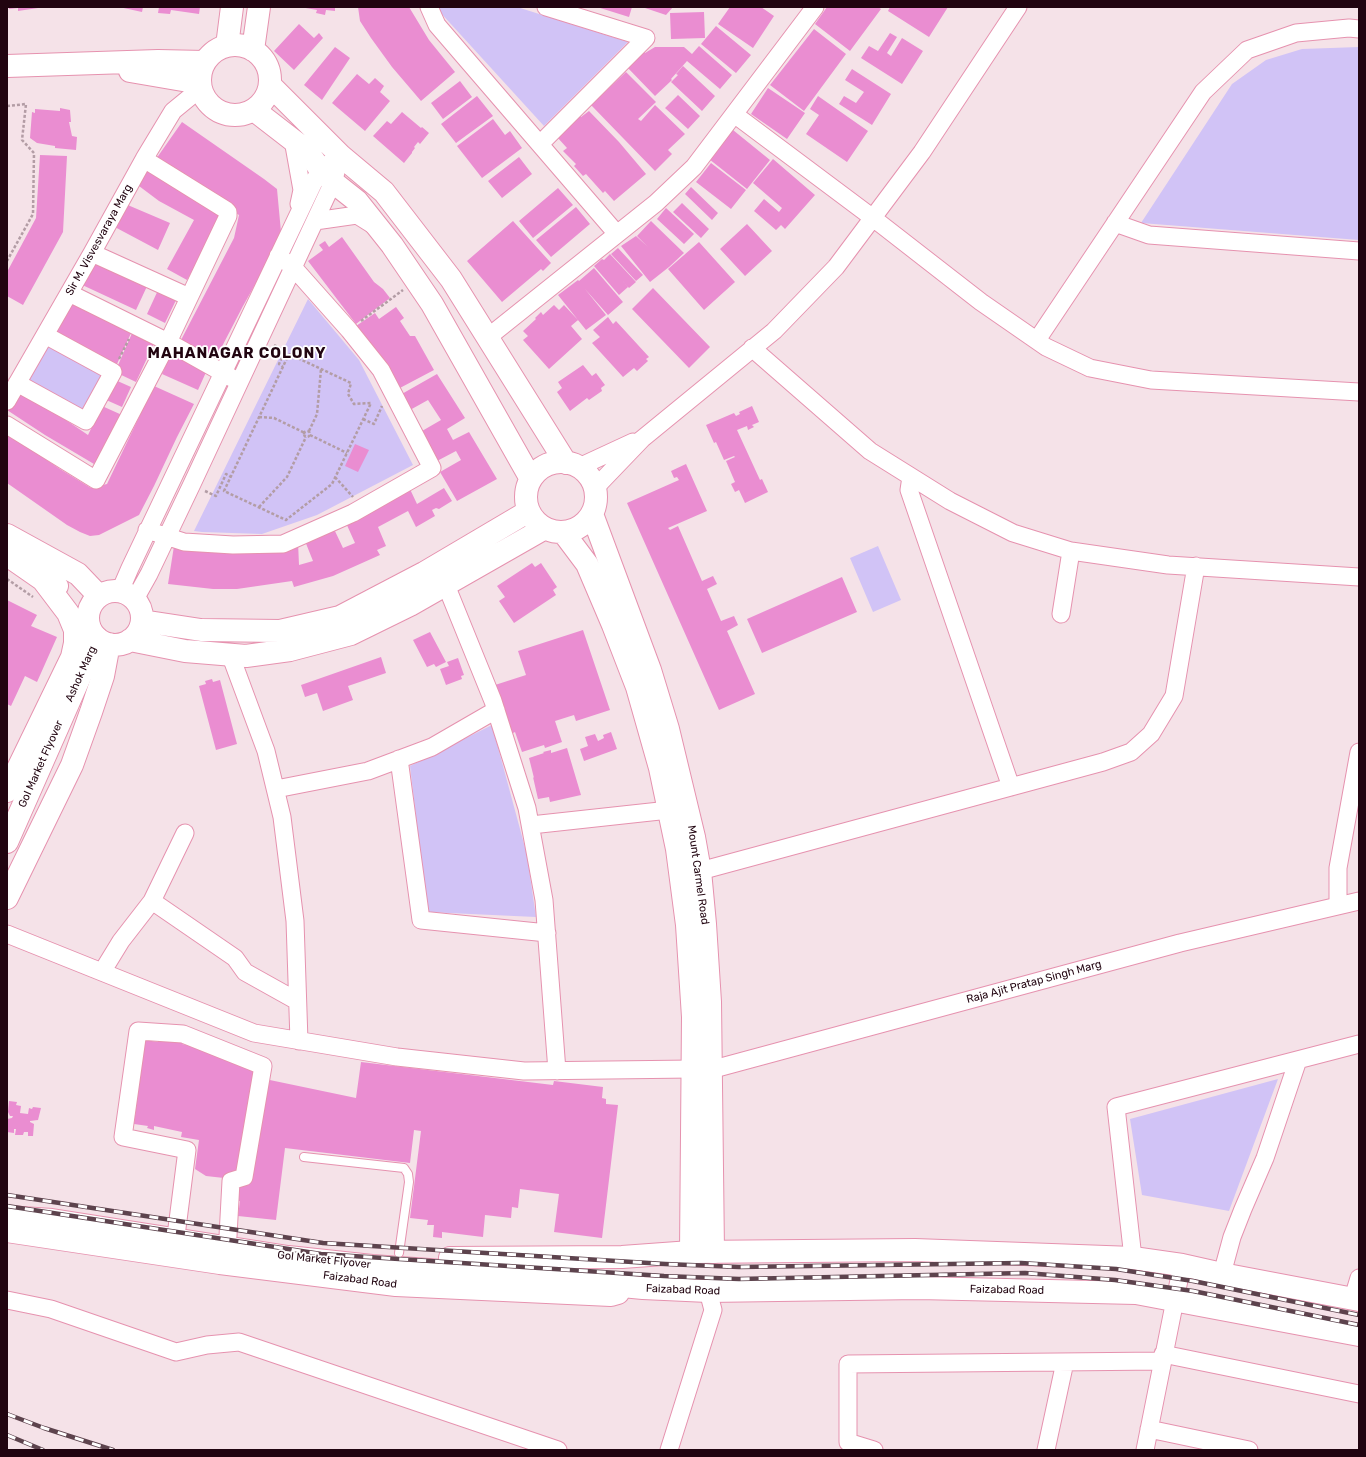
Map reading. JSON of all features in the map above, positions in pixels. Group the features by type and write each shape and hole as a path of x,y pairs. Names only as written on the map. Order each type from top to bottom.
{"street":[{"path":"227,46 232,7"},
{"path":"253,50 259,7"},
{"path":"429,7 436,25 617,234"},
{"path":"540,144 646,38 546,7"},
{"path":"487,338 656,203 694,167 815,7"},
{"path":"595,488 642,439 774,331 836,267 922,152 1018,7"},
{"path":"1037,340 1203,92 1247,50 1296,33 1348,28 1359,29"},
{"path":"227,46 245,46 253,50 261,56 269,75 270,84 262,103 254,110 244,114 233,115 212,107 205,98 200,86 201,72 205,62 218,49 227,46"},
{"path":"7,66 158,61 205,62"},
{"path":"100,63 136,73 200,86"},
{"path":"270,84 341,156 384,192 451,279 487,338 573,465 589,477 595,488 596,501 592,514 580,527 554,530 351,634 290,650 246,656 185,651 112,641 91,630 88,623 90,608 94,601 118,595 149,574 315,221 326,176"},
{"name":"Sir M. Visvesvaraya Marg","path":"7,401 144,159 173,111 200,86"},
{"path":"254,110 307,151 326,176 357,201 392,245 432,304 531,479"},
{"path":"734,114 873,218 981,302 1046,347 1090,368 1151,380 1359,392"},
{"path":"293,140 302,190 296,218"},
{"path":"118,595 147,530 296,218 341,156"},
{"path":"7,424 96,480 168,342 228,216 228,212 144,159"},
{"path":"315,221 357,215 377,227"},
{"path":"1115,223 1149,235 1359,250"},
{"path":"92,253 190,297"},
{"path":"147,530 184,542 233,545 284,544 354,513 432,468 380,370 349,330 293,267 278,256"},
{"path":"69,293 168,342 222,373 240,381"},
{"path":"17,383 86,421 113,372 45,334"},
{"path":"752,348 870,451 950,501 1013,532 1071,551 1168,565 1359,577"},
{"path":"642,439 573,465 553,463 540,469 531,479 526,494 529,511 536,522 554,530 588,564 619,639 639,694 660,768 677,850 690,874 1102,762 1131,752 1151,734 1174,696 1196,566"},
{"path":"911,477 909,490 1011,787"},
{"path":"142,621 201,630 280,631 340,617 424,573 529,511"},
{"name":"Mount Carmel Road","path":"592,514 650,670 668,729 691,823 690,874 705,924 710,1002 701,1069 713,1252"},
{"path":"7,535 139,606 142,613 142,621 136,635 112,641"},
{"path":"1061,614 1071,551"},
{"path":"7,554 43,580 64,589 88,615"},
{"path":"15,797 72,657 75,643 75,630 68,613 43,580"},
{"path":"446,585 496,710 528,808 544,900 557,1071"},
{"path":"7,898 72,765 91,712 112,641"},
{"name":"Ashok Marg","path":"65,709 88,660 112,641"},
{"path":"230,654 266,751 282,817 295,921 299,1041"},
{"name":"Gol Market Flyover","path":"7,842 15,797 65,709"},
{"path":"276,789 368,771 399,760 432,747 496,710"},
{"path":"1338,906 1338,868 1359,752"},
{"path":"399,760 421,920 547,933"},
{"path":"531,825 669,810"},
{"path":"102,972 121,941 152,901 185,833"},
{"path":"152,901 235,958 245,972 297,1001"},
{"name":"Raja Ajit Pratap Singh Marg","path":"7,934 254,1033 397,1057 524,1071 701,1069 1180,943 1359,901"},
{"path":"177,1228 187,1150 123,1137 138,1031 182,1034 263,1066 244,1177 231,1182 228,1236"},
{"path":"246,1059 254,1033"},
{"path":"1133,1258 1116,1107 1359,1044"},
{"path":"1222,1274 1232,1237 1265,1158 1298,1060"},
{"path":"692,1252 701,1069"},
{"path":"7,1210 177,1228 228,1236 457,1258 622,1257 692,1252 915,1250 1133,1258 1182,1265 1356,1299 1359,1278"},
{"name":"Gol Market Flyover","path":"7,1217 52,1220 288,1257 372,1266 529,1277 643,1288"},
{"name":"Faizabad Road","path":"7,1231 220,1262 396,1284 611,1295 643,1288 708,1292 926,1288 1136,1293 1359,1335"},
{"path":"1145,1450 1182,1265"},
{"path":"669,1450 713,1310 708,1292"},
{"path":"7,1300 51,1309 176,1352 207,1345 239,1342 558,1450"},
{"path":"874,1450 848,1442 848,1364 1065,1362 1163,1358 1359,1394"},
{"path":"1046,1450 1065,1362"},
{"path":"1149,1429 1250,1450"}],"lane":[{"path":"304,1157 404,1168 408,1174 409,1182 399,1253"}],"path":[{"path":"7,106 26,104 22,140 34,153 33,214 7,261"},
{"path":"349,330 416,281"},
{"path":"113,372 135,326"},
{"path":"283,367 278,364 285,351"},
{"path":"289,354 321,369 351,383 348,394 354,404 371,403 332,484 286,520 224,491 289,354"},
{"path":"305,433 306,431 309,431 318,414 321,369"},
{"path":"259,417 274,418 305,433"},
{"path":"363,419 374,424"},
{"path":"309,431 310,435"},
{"path":"305,433 306,437"},
{"path":"310,435 347,453"},
{"path":"258,507 287,477 306,437 310,435"},
{"path":"216,496 226,474 231,477"},
{"path":"335,477 357,501"}],"shaded area":[{"path":"438,7 517,7 628,42 544,126 439,11"},
{"path":"1359,47 1359,240 1141,223 1232,84 1266,60 1302,49"},
{"path":"308,299 359,360 413,465 317,515 262,534 194,531"},
{"path":"50,340 109,373 85,418 25,385"},
{"path":"878,546 901,600 873,612 850,558"},
{"path":"492,725 527,855 536,917 427,912 410,766"},
{"path":"1278,1079 1229,1211 1142,1195 1130,1119"}],"building":[{"path":"9,7 38,8 18,11 18,8 9,9"},
{"path":"119,7 143,7 142,12"},
{"path":"159,7 200,7 199,14 171,10 170,14 158,13"},
{"path":"300,7 335,7 335,11 326,10 325,15 316,13 317,10"},
{"path":"358,7 409,7 429,40 455,72 421,101 392,67 371,38 360,21"},
{"path":"597,7 632,7 629,17"},
{"path":"642,7 673,7 666,15"},
{"path":"730,7 761,7 774,16 753,48 718,24"},
{"path":"827,7 878,7 881,9 850,51 815,24"},
{"path":"890,7 948,7 929,37 888,11"},
{"path":"704,12 705,38 671,39 670,13"},
{"path":"299,24 314,38 319,33 323,38 294,70 274,51"},
{"path":"716,26 751,55 736,73 701,44"},
{"path":"814,29 846,54 804,111 770,85"},
{"path":"890,33 897,37 887,53 891,56 902,38 923,51 902,84 861,58 869,46 878,51"},
{"path":"699,46 732,75 720,89 687,61 671,79 672,80 655,96 626,66 642,50 645,53 655,47 684,47 692,54"},
{"path":"335,47 350,58 322,100 304,85"},
{"path":"683,66 715,96 702,111 671,82 678,75 676,74"},
{"path":"852,69 891,94 872,125 839,104 844,96 856,103 864,92 845,80"},
{"path":"626,72 656,102 638,119 641,121 655,105 685,134 668,150 672,154 655,171 591,105"},
{"path":"357,74 369,84 375,78 384,86 380,92 390,101 365,131 332,103"},
{"path":"460,81 472,97 443,119 431,103"},
{"path":"768,88 805,113 787,139 751,114"},
{"path":"678,95 700,116 688,129 665,108"},
{"path":"477,96 493,116 456,143 441,124"},
{"path":"818,96 868,131 847,162 806,134 819,115 810,109"},
{"path":"60,108 70,110 71,122 69,122 72,136 77,137 76,150 55,148 55,146 37,143 30,138 32,112 35,113 35,109 60,111"},
{"path":"589,111 619,142 646,174 614,201 605,191 603,193 586,174 583,176 574,166 576,164 563,151 567,148 557,137 580,116 581,117"},
{"path":"402,112 429,133 420,144 418,142 404,163 373,136 387,121 391,124"},
{"path":"493,119 505,135 510,131 522,148 482,178 457,146"},
{"path":"182,122 277,189 281,232 279,242 216,358 181,340 234,238 239,215 156,159"},
{"path":"733,130 770,160 747,189 709,159"},
{"path":"40,155 67,156 63,232 23,305 7,296 7,272 36,218"},
{"path":"519,157 532,174 502,198 488,181"},
{"path":"773,159 815,195 785,229 781,225 776,230 754,211 764,199 779,212 782,208 753,183"},
{"path":"711,163 746,190 731,209 696,182"},
{"path":"146,165 225,212 187,280 167,269 194,220 159,201 135,183"},
{"path":"691,187 718,213 712,220 685,194"},
{"path":"558,188 573,205 533,238 519,221"},
{"path":"123,203 170,223 158,250 111,225"},
{"path":"682,203 709,229 701,238 673,212"},
{"path":"576,207 590,224 551,257 536,240"},
{"path":"666,208 694,234 684,244 657,219"},
{"path":"513,221 551,263 543,271 541,269 502,302 467,261"},
{"path":"651,221 684,253 650,282 621,246 636,236 648,247 637,236"},
{"path":"747,224 772,251 745,276 720,249"},
{"path":"342,237 374,282 383,289 390,298 356,324 308,261 323,250 319,245 325,241 329,247"},
{"path":"699,242 735,282 704,310 668,269"},
{"path":"618,248 643,275 636,281 611,254"},
{"path":"610,254 636,282 629,288 620,278 628,287 619,295 594,266"},
{"path":"93,257 149,282 136,310 78,283"},
{"path":"594,268 623,302 608,315 585,289 606,315 586,330 558,295 578,280 579,281"},
{"path":"159,288 178,296 165,323 147,314"},
{"path":"653,288 710,347 689,368 632,309"},
{"path":"67,301 132,331 117,364 51,334"},
{"path":"554,305 559,310 564,305 578,320 571,326 582,339 549,369 523,340 528,336 523,331 541,312 543,315"},
{"path":"396,307 404,318 400,321 410,336 415,336 434,370 398,389 356,326 375,313 379,319"},
{"path":"608,317 613,324 616,321 649,357 646,359 648,361 637,371 634,368 623,377 592,343 600,337 593,330"},
{"path":"133,331 155,341 136,382 115,372"},
{"path":"171,354 207,370 198,390 162,374"},
{"path":"583,365 592,376 596,373 605,385 601,388 602,391 589,400 587,398 570,411 557,392 562,388 558,382"},
{"path":"437,374 465,418 447,429 453,440 469,432 497,479 457,501 440,472 461,460 456,451 437,461 422,431 441,420 428,400 410,410 400,395"},
{"path":"113,379 131,387 122,407 104,399"},
{"path":"154,386 194,404 139,515 99,535 90,536 67,525 7,483 7,433 91,488 107,484"},
{"path":"20,389 88,435 102,406 122,415 109,441 94,464 45,435 7,410"},
{"path":"752,406 759,422 752,425 754,427 748,430 747,426 737,430 760,480 762,479 768,492 745,503 739,490 735,492 731,484 735,482 726,461 735,457 734,456 724,460 706,425 734,413 736,416 740,414 739,412"},
{"path":"355,444 369,450 358,472 345,466"},
{"path":"686,464 707,511 668,528 670,530 678,526 702,581 713,576 717,584 707,589 721,621 734,616 738,625 727,631 755,694 719,710 627,503 679,480 677,477 674,478 671,471"},
{"path":"409,487 417,504 444,488 452,501 439,509 436,508 432,510 435,516 416,527 408,511 378,527 386,546 377,550 380,555 333,576 294,587 292,581 237,589 213,589 168,584 174,546 298,542 299,565 313,561 305,541 334,529 343,548 355,543 346,523"},
{"path":"532,563 535,567 541,563 557,587 553,590 556,595 514,623 499,601 505,597 497,586"},
{"path":"842,577 857,612 762,653 747,619"},
{"path":"7,600 37,615 31,626 57,637 37,682 25,676 11,706 7,704"},
{"path":"583,630 610,710 576,721 574,715 555,721 562,742 545,748 544,745 522,752 515,732 511,734 495,685 526,675 518,651"},
{"path":"430,632 446,662 436,667 434,664 427,667 413,640"},
{"path":"381,657 386,673 348,686 353,700 323,711 317,693 305,697 301,685"},
{"path":"458,658 464,675 461,676 462,679 446,685 440,669 449,666 447,662"},
{"path":"212,679 213,682 220,680 237,744 216,750 199,686 206,684 205,681"},
{"path":"611,732 617,749 584,761 580,749 588,746 585,737 595,734 598,741 604,738 603,735"},
{"path":"567,748 581,795 550,802 549,797 538,799 529,758 544,753 543,752 551,750 551,753"},
{"path":"159,1036 183,1038 182,1044 209,1049 259,1072 241,1172 233,1171 233,1179 206,1176 195,1169 199,1140 181,1137 182,1132 154,1126 154,1130 147,1128 148,1126 134,1124 145,1040 158,1042"},
{"path":"361,1062 553,1085 554,1081 603,1087 602,1098 606,1099 606,1104 618,1105 602,1238 554,1232 559,1194 520,1189 518,1208 512,1207 511,1218 485,1215 483,1237 442,1232 442,1238 433,1237 434,1225 427,1225 428,1220 410,1218 421,1131 414,1130 410,1163 285,1148 276,1220 238,1216 240,1201 235,1201 237,1182 250,1184 265,1079 356,1098"},
{"path":"9,1101 17,1102 16,1105 21,1106 20,1113 28,1114 29,1108 32,1109 33,1107 41,1108 38,1120 30,1121 34,1124 33,1136 28,1136 28,1132 24,1132 23,1135 15,1135 16,1129 14,1129 14,1133 7,1132 7,1119 12,1118 13,1116 10,1116 8,1112"}],"railway":[{"path":"7,1195 323,1243 665,1264 739,1267 1021,1263 1116,1269 1193,1281 1359,1315"},
{"path":"7,1206 321,1254 664,1276 739,1279 1025,1273 1115,1280 1193,1291 1359,1325"},
{"path":"7,1414 44,1428 113,1450"},
{"path":"7,1435 43,1450"}],"district":[{"name":"MAHANAGAR COLONY","path":"237,354"}]}
